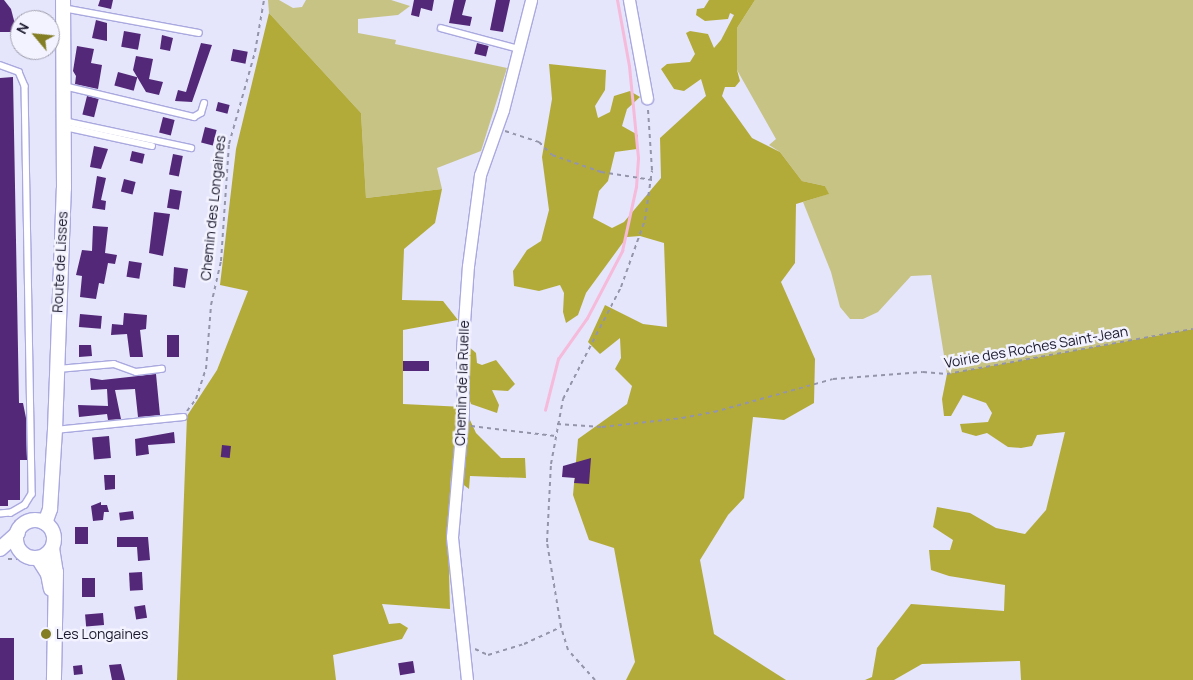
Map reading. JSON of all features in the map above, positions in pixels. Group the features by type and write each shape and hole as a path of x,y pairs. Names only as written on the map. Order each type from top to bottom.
{"street":[{"name":"Chemin de la Ruelle","path":"467,680 461,643 452,537 462,420 462,351 468,266 479,183 488,147 496,128 520,49 531,0"},
{"path":"629,0 647,98"},
{"name":"Route de Lisses","path":"45,523 53,477 55,430 63,198 63,4"},
{"path":"22,524 45,523 54,537 52,548 56,572 54,680"},
{"path":"22,524 20,550 34,564 48,574 56,610"},
{"path":"3,555 22,524"},
{"path":"34,564 52,548"},
{"path":"3,555 20,550"}],"lane":[{"path":"63,4 199,33"},
{"path":"441,28 520,49"},
{"path":"0,65 19,72 25,86 32,494 25,505 11,513 0,514"},
{"path":"62,86 70,85 194,117 201,113 204,103"},
{"path":"62,124 152,146"},
{"path":"62,124 191,148"},
{"path":"56,369 114,364 136,372 162,369"},
{"path":"55,430 183,416"}],"path":[{"name":"Chemin des Longaines","path":"183,416 196,398 206,369 211,305 221,261 229,144 256,52 264,0"},
{"path":"595,680 568,650 561,627 548,542 555,436 563,399 621,287 637,246 652,180 647,98"},
{"path":"496,128 539,142 552,155 601,172 633,179 652,180"},
{"name":"Voirie des Roches Saint-Jean","path":"557,424 602,427 682,418 714,412 833,379 923,372 947,374 1193,329"},
{"path":"462,420 469,426 555,436"},
{"path":"3,555 34,564"},
{"path":"461,643 488,655 524,644 561,627"}],"shaded area":[{"path":"268,0 279,0 293,8 302,7 306,0 391,0 410,6 398,15 358,19 358,33 396,40 395,44 507,68 481,151 437,168 442,189 366,198 361,113 269,13"},
{"path":"709,0 755,0 737,28 737,70 740,81 735,87 725,87 722,96 752,138 780,152 802,181 825,186 829,194 796,204 795,263 781,282 815,359 814,403 784,420 753,417 744,498 728,515 700,560 714,634 786,680 626,680 635,662 614,548 589,540 573,495 578,439 627,404 632,386 615,369 621,358 620,338 600,354 588,342 605,305 643,324 667,327 664,243 640,236 627,237 586,293 578,315 566,323 563,312 564,293 560,285 539,291 514,286 513,271 527,250 541,241 549,210 542,157 552,99 549,64 606,70 605,90 595,106 598,118 610,112 614,96 630,91 640,97 627,109 622,126 638,135 637,149 615,152 608,181 599,191 593,218 612,228 624,222 661,178 660,138 706,96 701,79 684,91 674,89 661,69 667,64 690,62 695,54 686,33 690,31 708,34 714,48 721,40 734,15 730,13 728,19 705,21 696,15 697,9 704,8"},
{"path":"755,0 1193,0 1193,329 947,374 931,275 911,276 878,312 863,319 850,319 840,307 831,272 803,202 828,194 825,186 802,181 780,152 769,145 776,139 737,70 737,28"},
{"path":"269,13 361,113 366,198 442,189 435,223 404,249 402,300 443,301 458,320 403,330 403,404 464,407 476,433 501,458 525,458 526,478 470,476 469,489 451,475 448,534 450,609 382,604 389,624 400,623 408,628 402,639 333,655 336,680 177,680 187,416 217,370 248,291 220,285 236,149"},
{"path":"1193,329 1193,680 1021,680 1020,661 922,664 894,680 865,680 872,677 877,648 911,604 1004,611 1005,585 949,576 931,570 929,550 950,550 953,540 933,527 937,507 970,513 996,528 1025,534 1046,510 1065,432 1037,435 1032,446 1021,448 1008,447 987,433 976,436 962,432 960,424 988,422 992,413 986,403 963,395 951,416 944,416 942,399 947,374"},
{"path":"467,345 476,353 477,363 482,365 496,360 515,384 508,391 492,390 499,405 497,413 471,404 464,384"}],"building":[{"path":"0,0 4,0 11,10 10,32 0,32"},
{"path":"100,0 113,0 111,9 98,6"},
{"path":"414,0 434,0 432,11 421,8 419,17 411,15"},
{"path":"454,0 466,0 462,15 472,17 470,26 449,23"},
{"path":"496,0 510,0 503,32 490,30"},
{"path":"96,20 107,23 107,41 92,38"},
{"path":"124,31 141,34 138,50 121,47"},
{"path":"162,35 173,38 170,51 160,49"},
{"path":"201,43 212,45 192,102 175,101 178,90 186,92"},
{"path":"477,43 489,46 486,57 474,54"},
{"path":"77,46 94,49 91,63 102,65 98,89 75,84 76,76 73,71"},
{"path":"233,49 248,52 245,64 231,61"},
{"path":"136,56 153,59 149,79 163,82 159,95 146,92 133,70"},
{"path":"118,72 137,77 134,91 114,86"},
{"path":"13,77 19,403 23,403 26,418 27,460 20,460 20,500 8,500 8,506 0,506 0,78"},
{"path":"87,96 99,99 94,117 82,114"},
{"path":"218,102 230,105 227,114 216,111"},
{"path":"163,117 175,120 171,135 159,133"},
{"path":"205,127 217,130 213,145 201,143"},
{"path":"94,146 108,149 101,169 90,167"},
{"path":"132,151 145,154 142,164 130,161"},
{"path":"173,154 183,156 179,177 169,175"},
{"path":"97,176 106,178 101,200 106,201 105,210 92,208"},
{"path":"124,179 136,182 132,195 121,192"},
{"path":"170,189 182,191 179,210 167,208"},
{"path":"154,212 170,214 163,256 149,253"},
{"path":"93,226 108,227 105,253 117,255 115,264 108,263 104,284 99,283 96,299 80,297 82,276 76,275 82,250 92,251"},
{"path":"129,261 142,263 139,279 126,277"},
{"path":"174,267 188,269 185,288 173,286"},
{"path":"124,313 147,315 146,329 140,330 143,357 130,357 127,334 111,335 112,324 123,325"},
{"path":"80,314 102,316 101,329 79,327"},
{"path":"167,335 179,335 179,357 167,357"},
{"path":"79,345 91,345 92,356 79,357"},
{"path":"403,361 429,361 429,371 403,371"},
{"path":"156,374 160,415 138,417 135,389 115,390 121,419 108,420 107,414 79,417 78,405 108,406 107,389 91,390 90,378 102,380"},
{"path":"174,432 175,443 148,445 149,454 136,456 135,439"},
{"path":"109,436 111,458 94,459 92,437"},
{"path":"222,445 231,446 230,458 221,457"},
{"path":"591,458 589,484 574,483 575,478 562,477 563,466"},
{"path":"104,475 115,475 115,489 105,490"},
{"path":"101,502 101,505 107,505 109,512 104,512 103,520 93,521 91,506"},
{"path":"133,511 134,519 120,521 119,513"},
{"path":"75,527 88,527 88,544 75,544"},
{"path":"117,537 148,537 150,560 138,561 137,547 117,547"},
{"path":"142,572 143,590 130,591 129,573"},
{"path":"82,578 95,578 95,597 82,597"},
{"path":"145,605 147,618 136,620 134,607"},
{"path":"103,613 104,625 86,627 85,615"},
{"path":"0,638 14,638 14,680 0,680"},
{"path":"413,661 415,673 400,675 398,663"},
{"path":"121,664 125,680 112,680 109,665"},
{"path":"82,665 83,674 74,675 73,666"}],"waterway":[{"path":"545,410 558,359 587,318 622,251 636,187 638,158 629,66 617,0"}],"place":[{"name":"Les Longaines","path":"46,634"}]}
